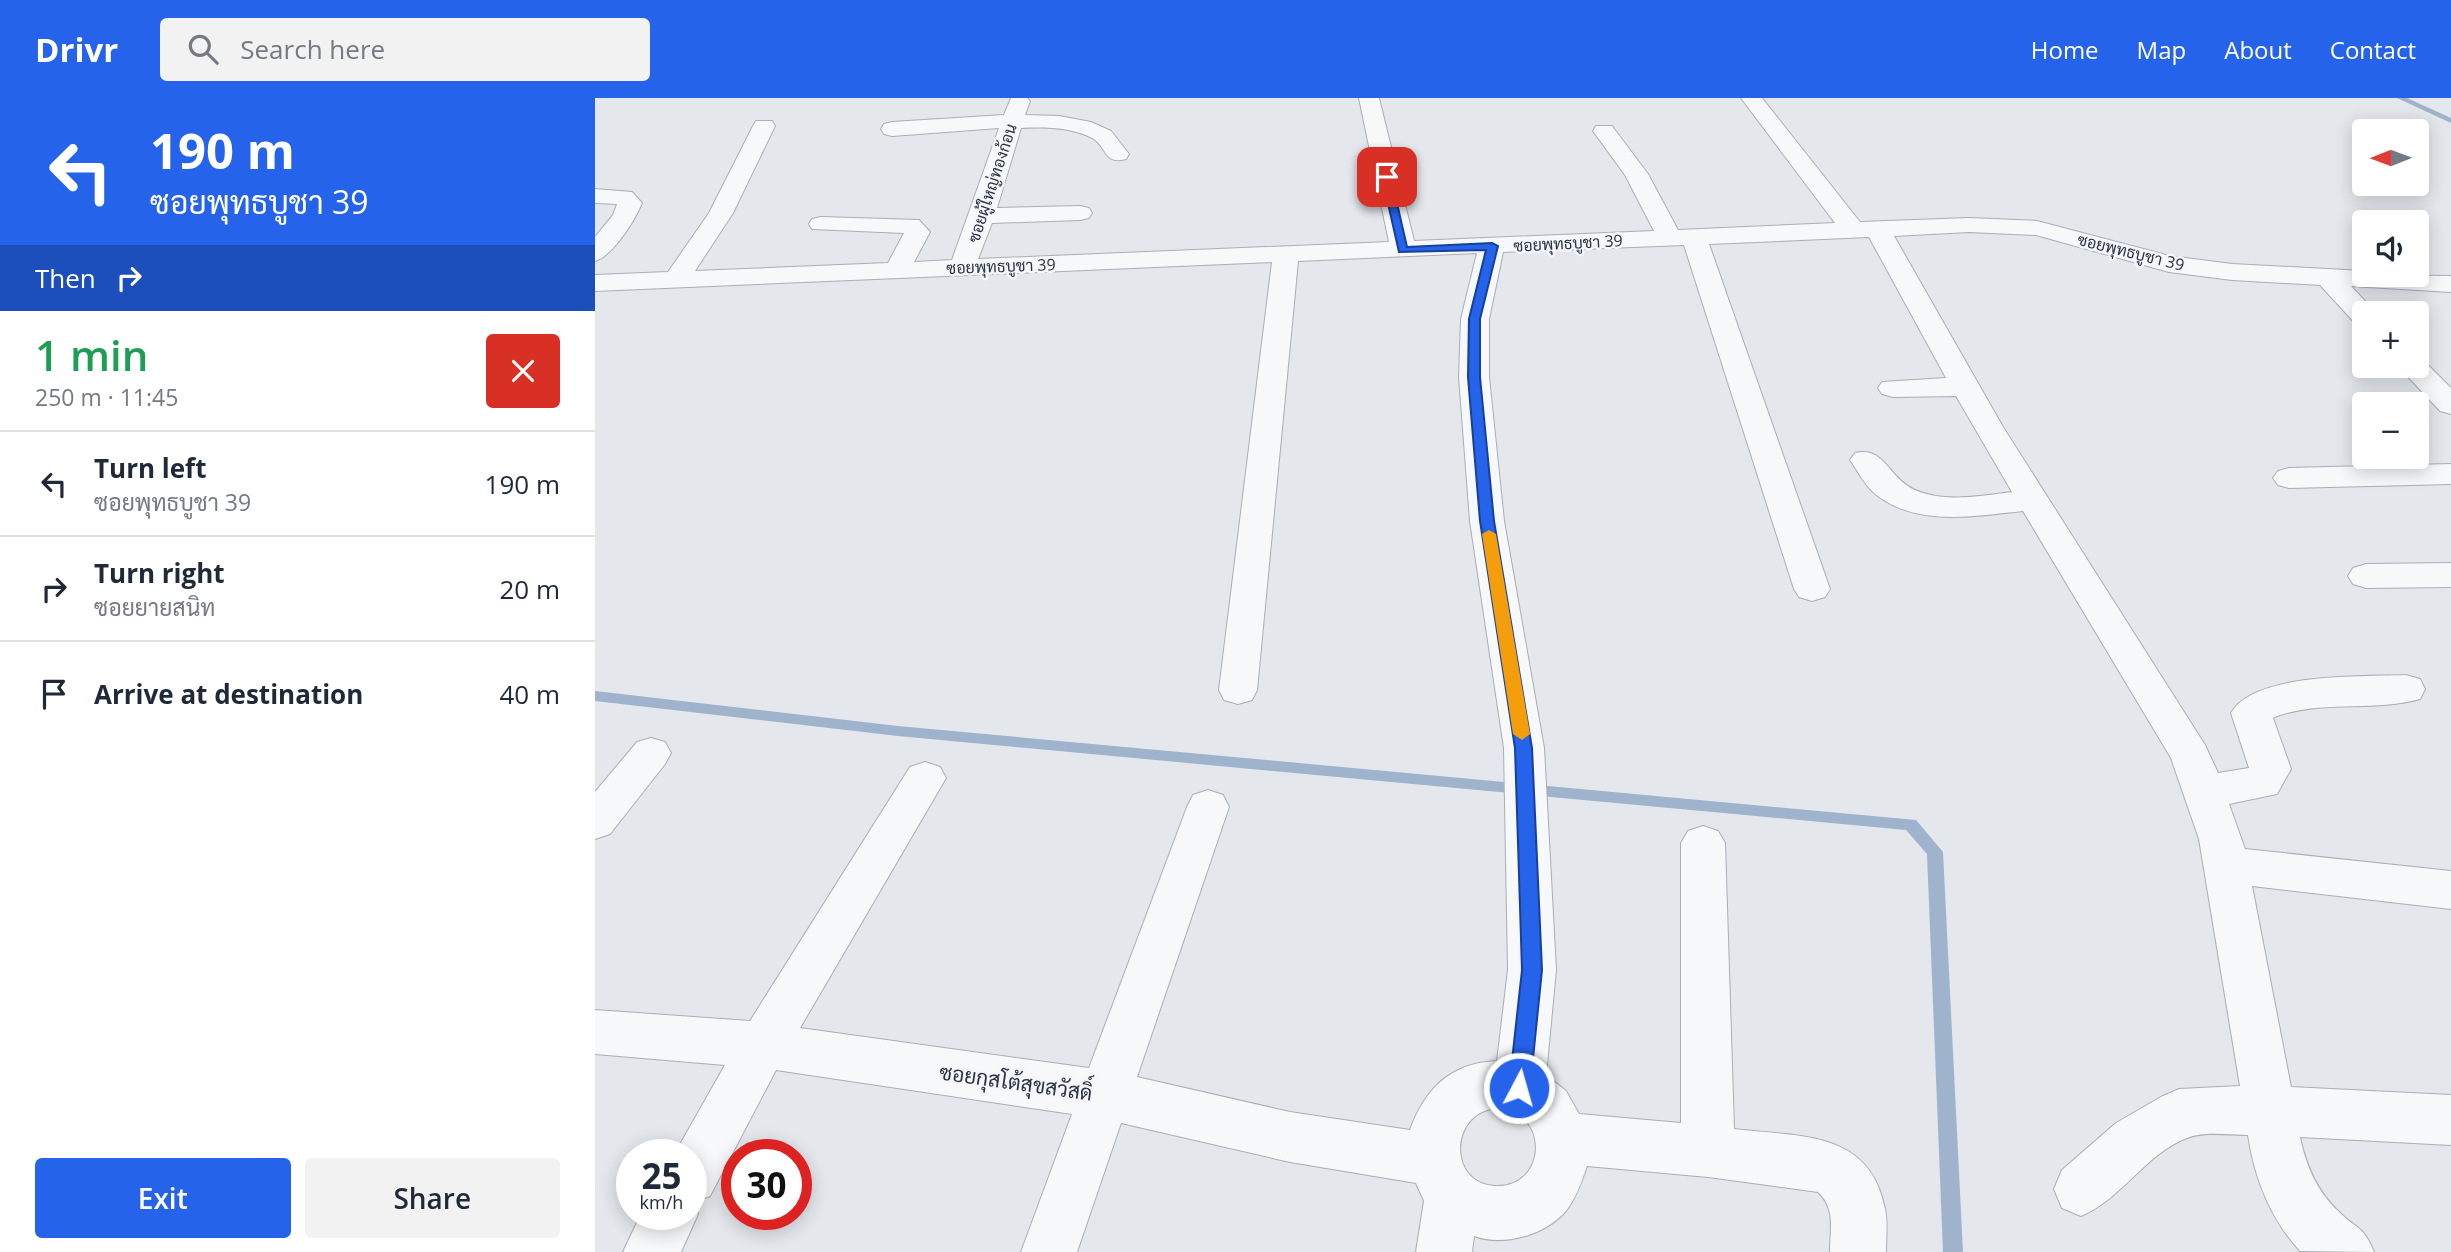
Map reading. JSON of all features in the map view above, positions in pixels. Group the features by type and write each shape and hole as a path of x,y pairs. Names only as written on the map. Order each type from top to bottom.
{"street":[{"name":"ซอยผู้ใหญ่ทองก้อน","path":"962,267 982,216 1020,98"},
{"path":"1369,98 1403,250"},
{"path":"1751,98 1864,229 1967,387 1988,427 2192,756 2221,839 2277,1153 2288,1187 2301,1210 2320,1236 2346,1252"},
{"path":"892,129 1048,121 1093,130 1104,135 1118,155"},
{"path":"676,279 721,212 764,126"},
{"path":"1604,131 1682,237 1812,589"},
{"path":"595,196 624,197 630,203 624,217 595,253"},
{"path":"982,216 1080,213"},
{"path":"821,224 910,225 917,232 897,270"},
{"name":"ซอยพุทธบูชา 39","path":"595,283 2012,225 2049,231 2169,264 2232,272 2438,284"},
{"path":"1492,246 1475,319 1474,377 1487,521 1524,748 1532,970 1519,1088"},
{"path":"1238,690 1286,254"},
{"path":"2327,278 2352,304"},
{"path":"2438,284 2451,307"},
{"path":"2425,378 2451,405"},
{"path":"1893,388 1967,387"},
{"path":"1866,460 1884,485 1907,500 1927,505 1952,507 2033,500"},
{"path":"2289,478 2451,474"},
{"path":"2366,576 2451,575"},
{"path":"2204,791 2262,783 2270,769 2251,713 2258,705 2297,696 2406,689"},
{"path":"595,822 651,754"},
{"path":"707,1147 762,1045 925,778"},
{"path":"1049,1252 1208,807"},
{"path":"1703,843 1708,1151"},
{"path":"2225,865 2451,890"},
{"name":"ซอยกุสโต้สุขสวัสดิ์","path":"595,1032 762,1045 1107,1095 1290,1137 1442,1178 1475,1210 1502,1214 1529,1206 1550,1188 1562,1164 1563,1138"},
{"path":"1444,1252 1442,1178 1434,1138 1442,1117 1456,1100 1476,1089 1497,1085 1519,1088 1540,1099 1555,1116 1563,1138 1708,1151 1830,1167 1850,1185 1858,1209 1858,1252"},
{"path":"2081,1189 2135,1141 2179,1114 2215,1110 2270,1111 2451,1120"},
{"path":"651,1252 663,1230"}],"waterway":[{"path":"2401,98 2451,121"},
{"path":"595,696 898,731 1910,824 1935,852 1953,1252"}],"slow traffic":[{"path":"1489,534 1522,734"}],"route":[{"path":"1387,177 1403,250 1492,246 1475,319 1474,377 1487,521 1524,748 1532,970 1519,1088"}]}
